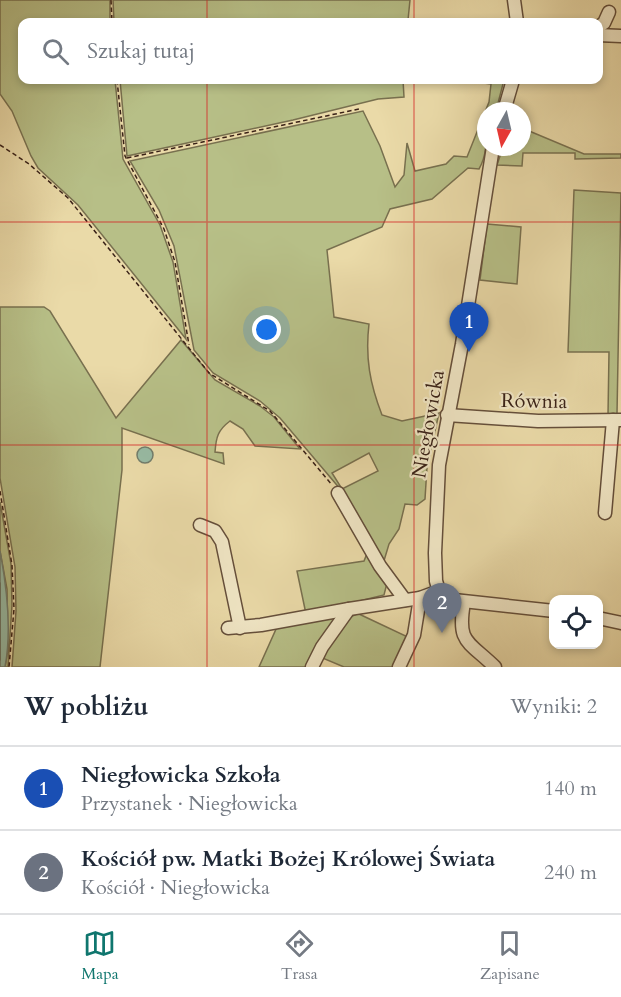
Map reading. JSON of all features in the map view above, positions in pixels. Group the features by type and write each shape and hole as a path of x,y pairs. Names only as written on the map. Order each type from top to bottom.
{"street":[{"path":"514,0 516,18"},
{"path":"603,24 609,12"},
{"path":"603,35 621,36"},
{"path":"507,102 512,84"},
{"name":"Niegłowicka","path":"439,591 435,575 436,488 447,415 462,344 492,156"},
{"name":"Równia","path":"447,415 538,422 617,420"},
{"path":"605,513 617,420"},
{"path":"338,493 380,566 405,600"},
{"path":"200,525 215,531 222,542 234,628 420,598 439,591 448,598 464,602 549,610"},
{"path":"399,667 414,635 420,598"},
{"path":"464,602 461,628 463,636 495,667"},
{"path":"312,667 322,647 349,609"},
{"path":"603,619 621,623"}],"path":[{"path":"111,0 112,18"},
{"path":"117,84 126,158 168,240 179,282 189,346"},
{"path":"126,158 359,109"},
{"path":"0,145 29,164 76,206 209,373 270,411 338,493"},
{"path":"0,491 12,565 14,609 9,667"}],"shaded area":[{"path":"0,0 110,0 110,18 18,18 18,84 115,84 123,159 160,225 173,262 186,339 78,205 38,168 12,111 0,94"},
{"path":"113,0 410,0 408,18 114,18"},
{"path":"120,84 403,84 404,97 378,99 127,156"},
{"path":"491,84 503,84 498,102 489,102"},
{"path":"363,111 380,146 395,187 404,175 407,143 415,171 446,164 454,156 467,157 477,132 477,156 484,156 479,169 468,168 432,199 390,209 382,227 327,250 334,317 369,324 370,371 382,415 402,421 439,413 427,467 425,499 417,505 405,504 399,529 389,544 383,564 341,490 280,418 260,401 213,373 194,350 174,246 159,210 130,161","holes":["369,453 378,471 342,489 332,473"]},
{"path":"531,132 584,154 621,154 621,158 575,159 575,153 531,153"},
{"path":"500,156 523,156 522,166 497,165"},
{"path":"574,190 621,193 617,414 608,415 609,352 568,352"},
{"path":"487,224 521,227 517,284 480,280"},
{"path":"0,307 44,307 50,311 116,418 181,340 215,380 260,406 274,417 300,449 255,446 243,429 230,421 218,434 216,442 215,452 223,453 224,464 122,428 122,470 100,667 12,667 16,611 15,567 0,478"},
{"path":"0,502 11,564 12,605 8,667 5,667 8,649 7,589 0,551"},
{"path":"368,551 387,583 384,595 306,614 297,571 364,561"},
{"path":"365,612 359,614 410,638 396,667 344,667 320,657 344,623 357,614"},
{"path":"340,613 307,667 259,667 277,627"}],"water":[{"path":"145,447 151,449 153,455 151,461 145,463 139,461 137,455 139,449"},
{"path":"0,551 8,609 5,667 0,667"}],"place":[{"name":"Niegłowicka Szkoła","path":"469,352"},
{"name":"Kościół pw. Matki Bożej Królowej Świata","path":"442,633"}]}
